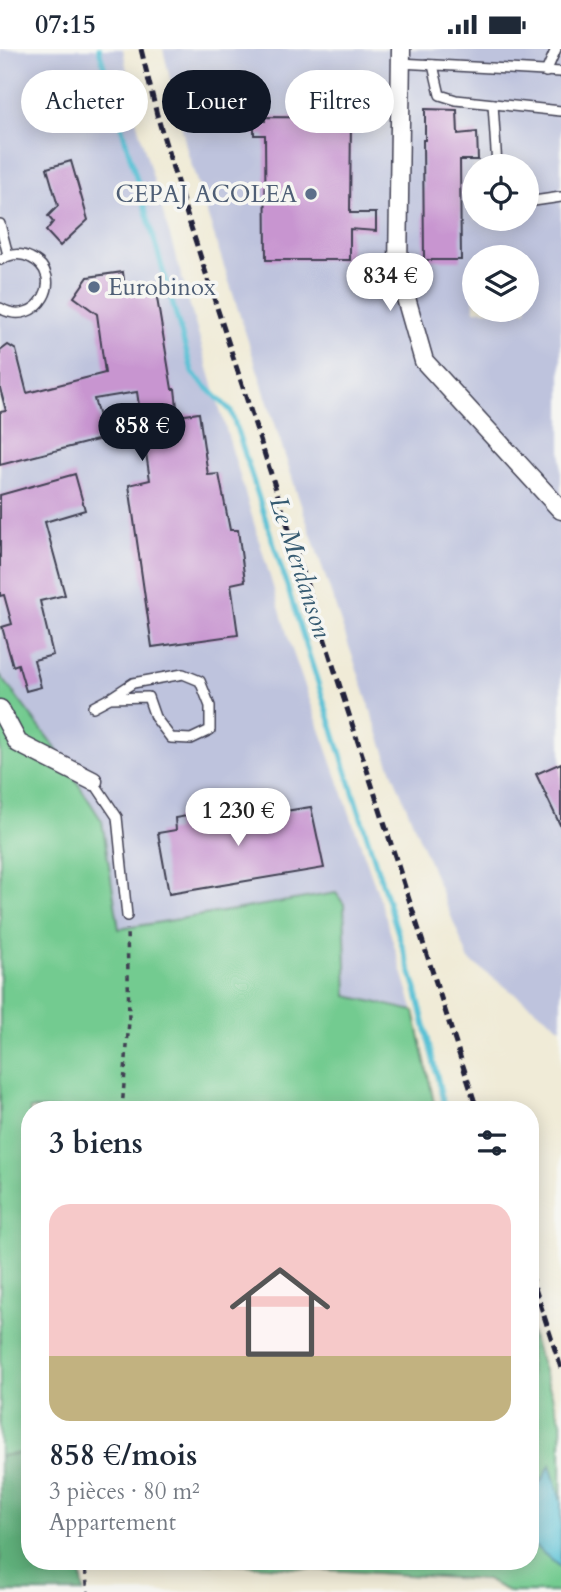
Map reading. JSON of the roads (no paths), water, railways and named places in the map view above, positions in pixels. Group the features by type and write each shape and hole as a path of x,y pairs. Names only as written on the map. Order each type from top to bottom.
{"street":[{"path":"401,56 398,270 424,361 561,510"},
{"path":"0,709 18,743 93,781"}],"lane":[{"path":"546,72 556,49"},
{"path":"401,56 433,65 561,72"},
{"path":"433,65 440,95 456,100 561,111"},
{"path":"493,104 495,154"},
{"path":"539,200 561,197"},
{"path":"0,224 4,258 18,254 28,256 37,261 47,278 44,297 39,305 30,311 21,314 0,308"},
{"path":"93,706 133,683 183,674 200,681 210,706 210,730 191,739 171,739 155,717 148,697 110,698"},
{"path":"93,781 117,817 127,916"}],"water":[{"path":"550,1465 561,1501 561,1568 539,1550 539,1482"}],"waterway":[{"name":"Le Merdanson","path":"99,49 193,374 231,411 416,989 443,1101"}],"railway":[{"path":"141,49 157,115 187,215 474,1101"},
{"path":"539,1301 561,1368"}],"place":[{"name":"CEPAJ ACOLEA","path":"311,194"},
{"name":"Eurobinox","path":"94,287"}]}
